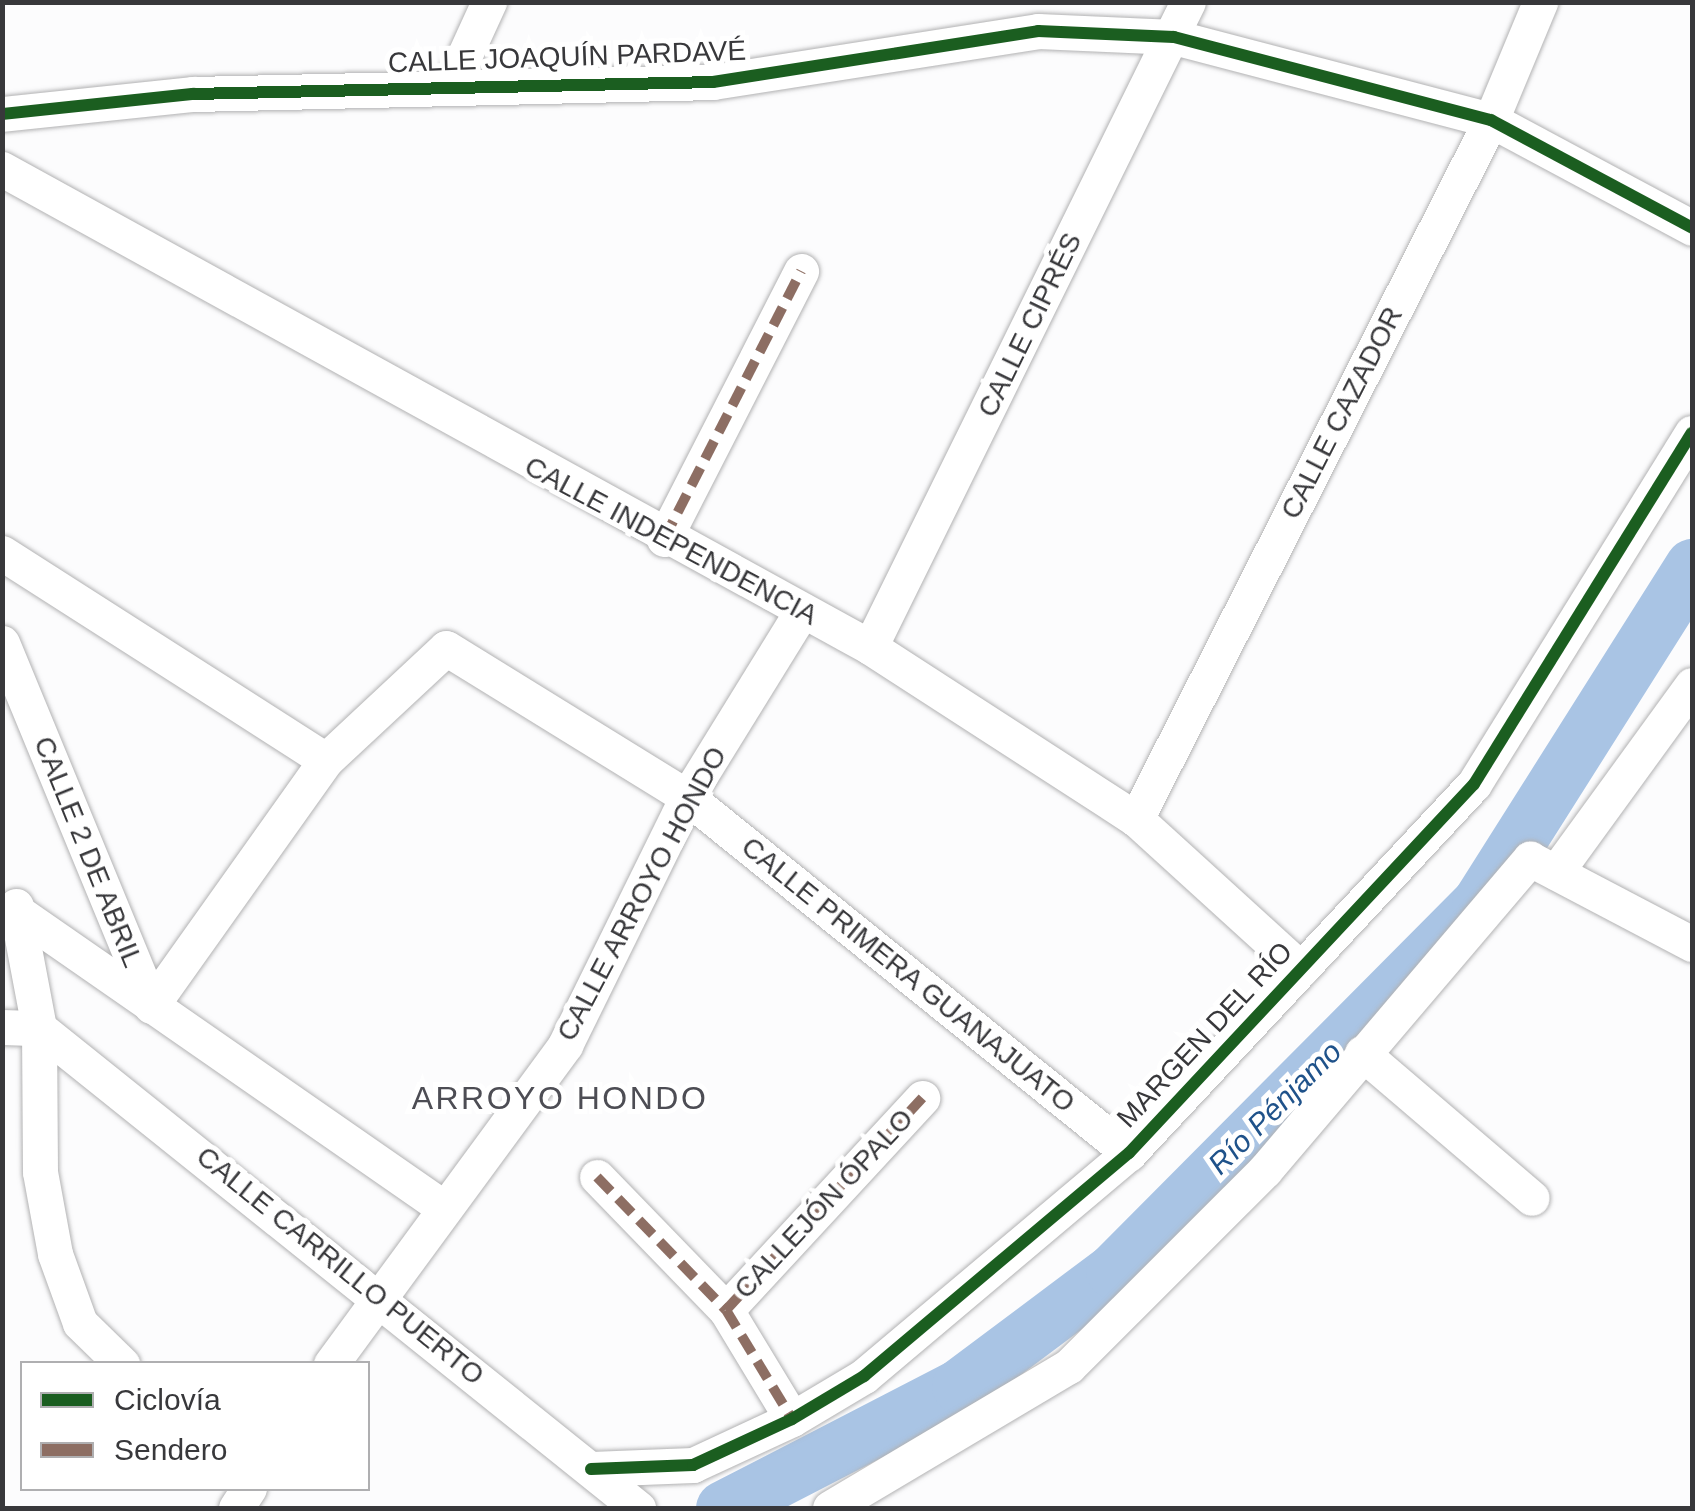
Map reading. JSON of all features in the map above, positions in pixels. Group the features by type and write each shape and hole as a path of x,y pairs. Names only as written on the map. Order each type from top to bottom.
{"street":[{"path":"450,87 489,2"},
{"name":"CALLE CIPRÉS","path":"870,647 1188,2"},
{"name":"CALLE CAZADOR","path":"1136,819 1490,120 1540,2"},
{"name":"CALLE JOAQUÍN PARDAVÉ","path":"2,114 193,94 714,82 1038,31 1174,36 1490,120 1692,228"},
{"name":"CALLE INDEPENDENCIA","path":"2,170 664,539 870,647 1136,819 1301,969"},
{"path":"664,539 801,271"},
{"name":"MARGEN DEL RÍO","path":"591,1469 694,1465 792,1418 864,1376 1129,1154 1474,784 1692,434"},
{"path":"2,554 326,760 151,1006"},
{"name":"CALLE ARROYO HONDO","path":"333,1361 441,1206 564,1045 687,796 802,611"},
{"name":"CALLE 2 DE ABRIL","path":"2,643 151,1006"},
{"name":"CALLE PRIMERA GUANAJUATO","path":"326,760 446,648 687,796 1129,1154"},
{"path":"830,1508 1069,1366 1265,1170 1362,1052 1543,865 1692,685"},
{"path":"1543,865 1692,944"},
{"path":"13,906 39,1028 40,1172 56,1254 80,1323 119,1361"},
{"name":"CALLE 2 DE ABRIL","path":"13,906 441,1206"},
{"path":"2,1027 39,1028"},
{"name":"CALLE CARRILLO PUERTO","path":"39,1028 378,1294 628,1500"},
{"path":"1362,1052 1532,1198"},
{"name":"CALLEJÓN ÓPALO","path":"726,1310 922,1098"},
{"path":"597,1176 726,1310 792,1418"}],"waterway":[{"name":"Río Pénjamo","path":"723,1508 959,1386 1113,1271 1479,903 1692,566"}],"marked path":[{"path":"664,539 801,271"},
{"path":"726,1310 922,1098"},
{"path":"597,1177 726,1310 792,1419"}],"cycle path":[{"path":"2,114 193,94 713,82 1038,31 1174,37 1491,120 1692,228"},
{"path":"591,1469 693,1465 792,1419 864,1376 1129,1153 1474,784 1692,433"}],"district":[{"name":"ARROYO HONDO","path":"560,1098"}]}
